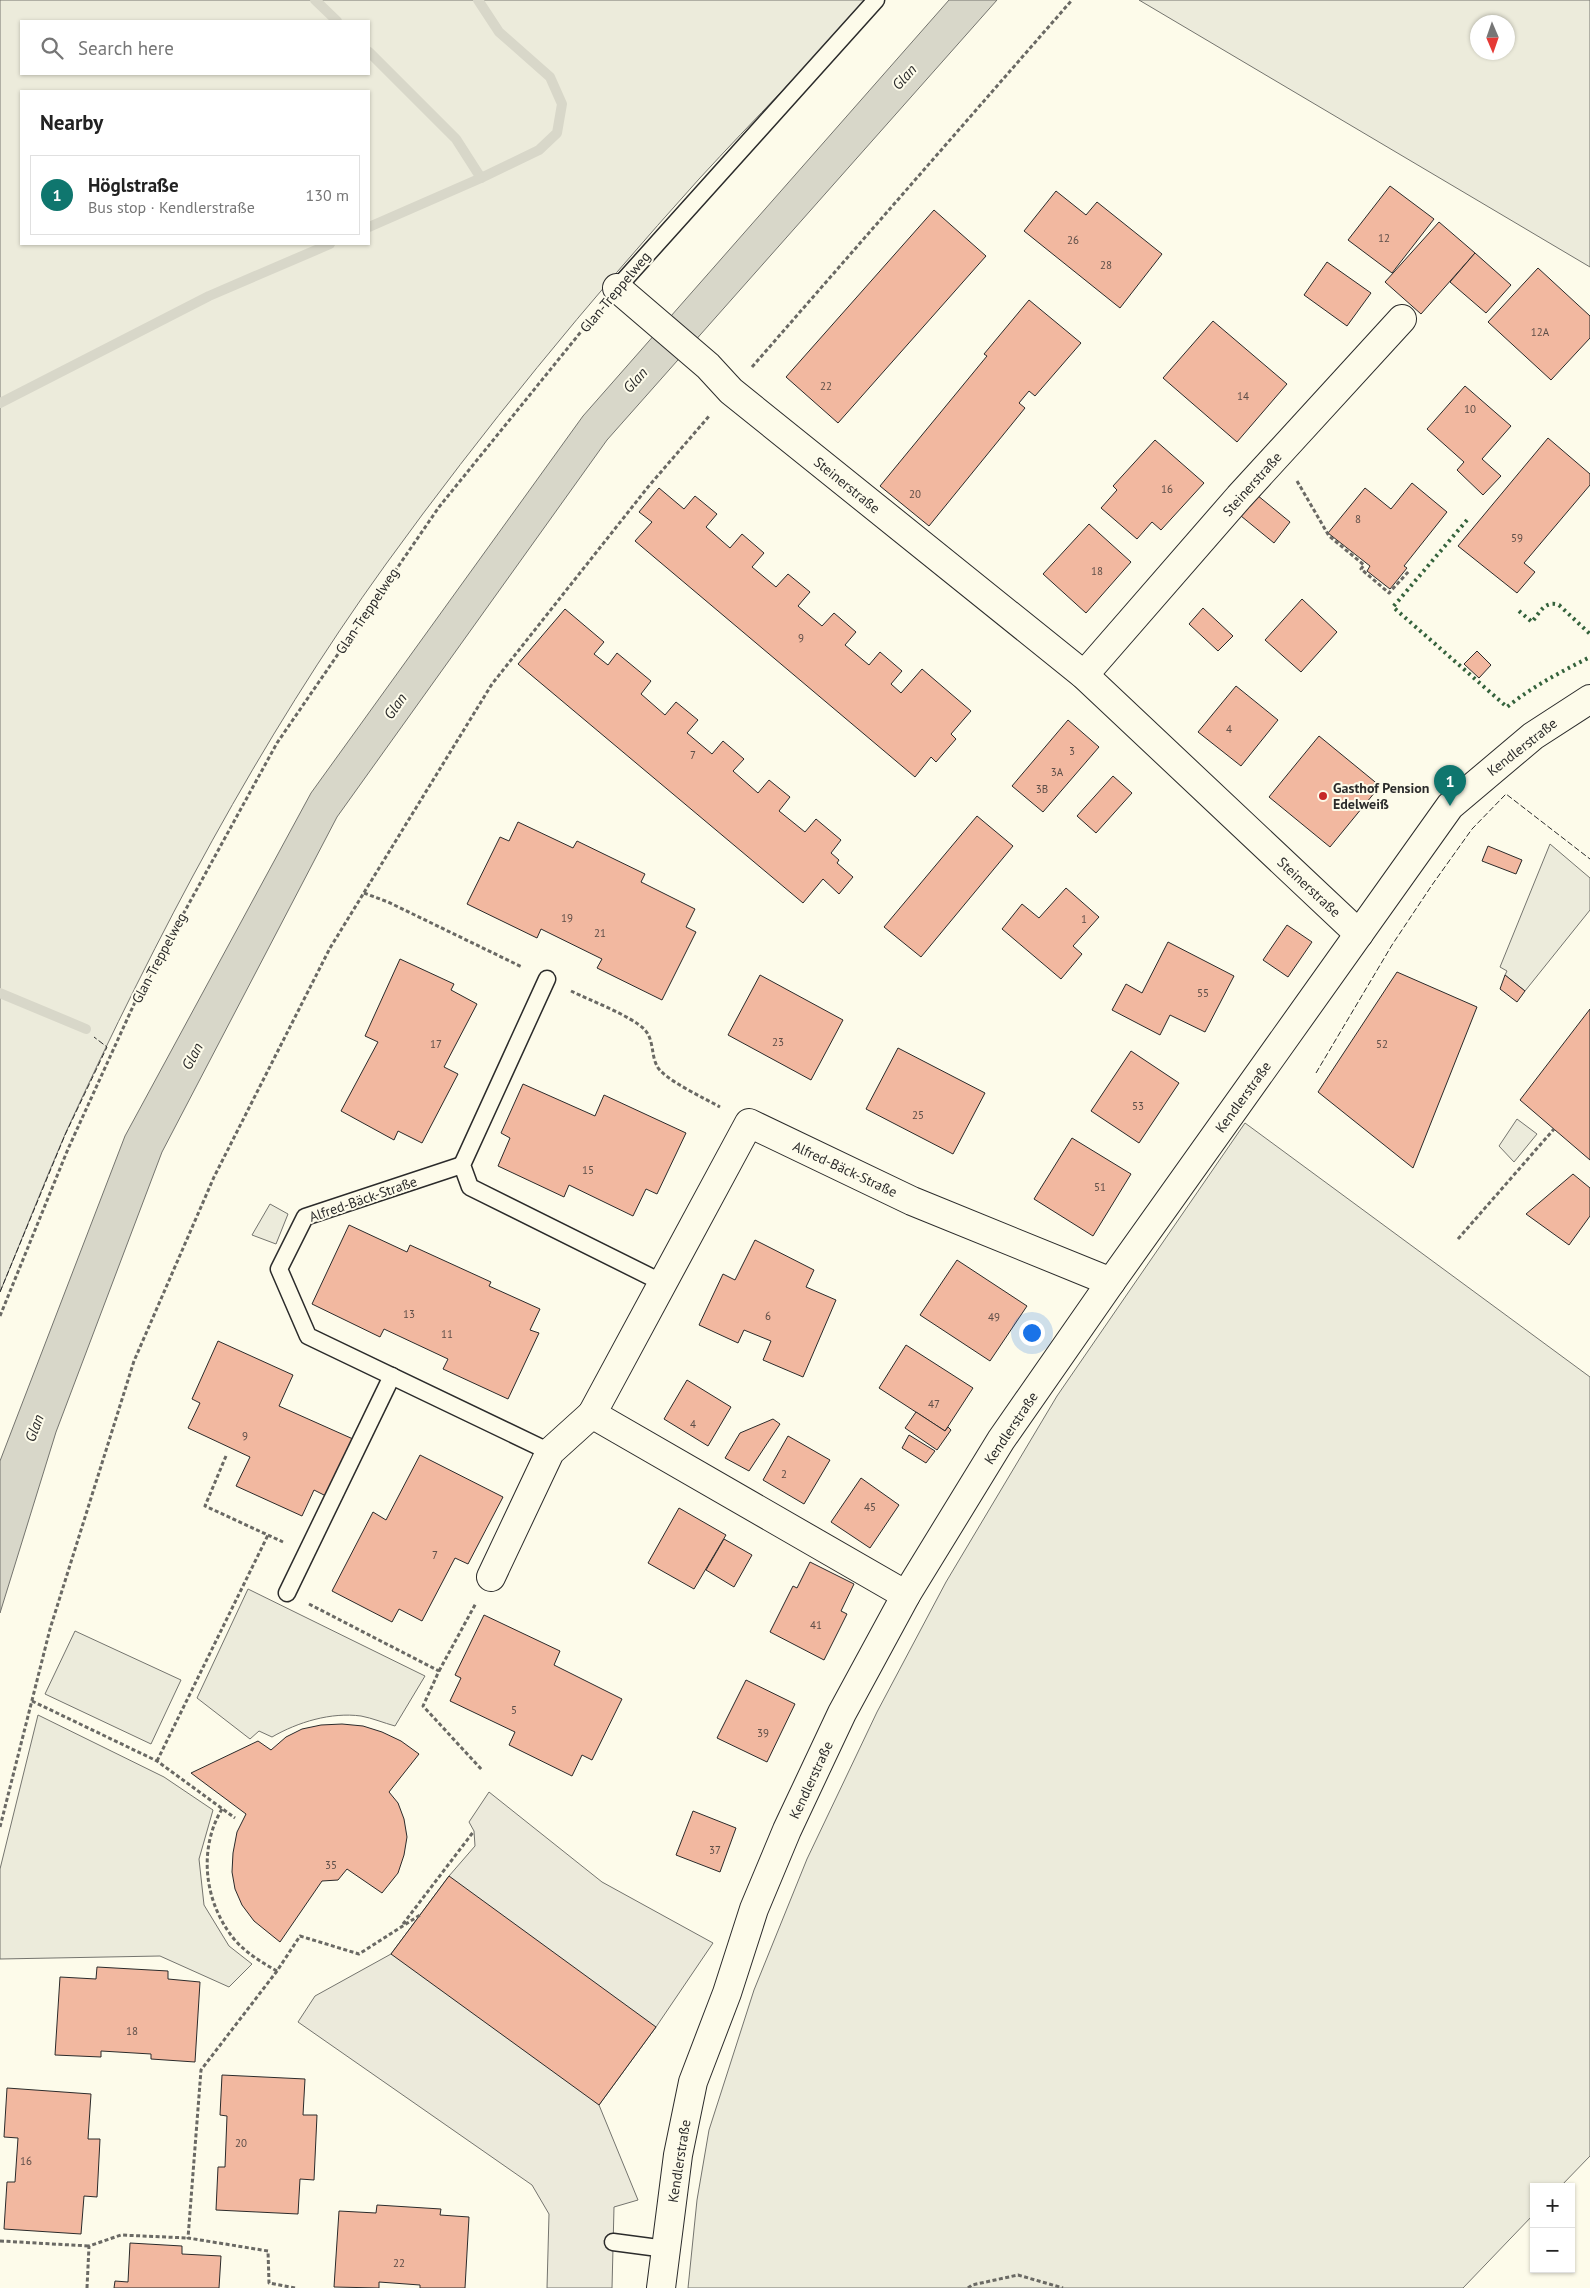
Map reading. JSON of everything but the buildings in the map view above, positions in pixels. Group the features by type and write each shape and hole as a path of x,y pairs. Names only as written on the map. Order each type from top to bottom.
{"street":[{"name":"Steinerstraße","path":"622,292 708,366 731,391 1084,675 1359,934"},
{"name":"Steinerstraße","path":"1084,675 1239,497 1402,319"},
{"name":"Kendlerstraße","path":"661,2288 678,2156 693,2082 727,1993 754,1909 787,1830 842,1713 906,1595 1001,1440 1111,1282 1450,806 1533,736 1590,699"},
{"name":"Alfred-Bäck-Straße","path":"491,1577 550,1452 592,1414 749,1123 912,1201 1111,1282"},
{"path":"592,1414 906,1595"}],"lane":[{"name":"Glan-Treppelweg","path":"622,292 876,0"},
{"path":"547,979 462,1165 470,1187 663,1283"},
{"name":"Alfred-Bäck-Straße","path":"462,1165 305,1217 279,1269 308,1336 550,1452"},
{"path":"287,1593 392,1376"},
{"path":"613,2242 666,2249"}],"path":[{"path":"0,1828 52,1620 134,1361 214,1177 330,948 492,684 648,487 1072,0"},
{"name":"Glan-Treppelweg","path":"0,1316 68,1149 135,1002 277,743 439,507 622,292"},
{"path":"1295,477 1329,536 1364,565 1361,569 1389,593 1409,571"},
{"path":"1458,1238 1554,1129"},
{"path":"226,1456 205,1506 306,1552"},
{"path":"157,1761 268,1535"},
{"path":"482,1770 423,1706 491,1577"},
{"path":"287,1593 440,1671"},
{"path":"32,1701 157,1761 235,1818"},
{"path":"222,1809 214,1824 209,1840 207,1863 213,1903 221,1920 234,1939 256,1959 277,1972"},
{"path":"401,1927 474,1831"},
{"path":"188,2238 201,2070 277,1972 300,1936 359,1954 420,1915"},
{"path":"0,2240 89,2246 121,2235 188,2238 268,2251 268,2286 295,2288"},
{"path":"88,2288 89,2246"},
{"path":"968,2288 972,2285 1018,2275 1063,2288"}],"shaded area":[{"path":"0,0 865,0 804,68 699,179 617,272 498,416 386,564 295,699 212,840 101,1058 66,1132 0,1292"},
{"path":"1139,0 1590,0 1590,267"},
{"path":"1550,844 1590,878 1590,910 1525,991 1505,975 1507,971 1500,967"},
{"path":"1517,1119 1537,1134 1514,1162 1499,1146"},
{"path":"1245,1123 1590,1377 1590,2156 1564,2183 1530,2183 1530,2218 1463,2288 688,2288 697,2200 709,2130 754,1990 807,1859 877,1712 946,1582 1057,1396"},
{"path":"270,1204 288,1214 276,1244 252,1235"},
{"path":"248,1589 425,1676 395,1726 361,1716 338,1715 315,1719 272,1737 259,1731 250,1739 197,1698"},
{"path":"75,1631 181,1680 151,1744 45,1694"},
{"path":"38,1715 164,1777 213,1810 199,1859 204,1905 229,1946 252,1964 229,1987 160,1956 0,1959 0,1869"},
{"path":"489,1792 602,1882 713,1943 656,2027 599,2105 638,2200 614,2207 612,2288 547,2288 549,2214 532,2185 298,2022 315,1996 391,1954 449,1876 475,1846 474,1831 469,1822"}],"water":[{"name":"Glan","path":"949,0 997,0 607,440 337,817 162,1152 56,1432 0,1613 0,1461 125,1136 311,793 583,416"}],"waterway":[{"path":"315,0 336,20"},
{"path":"370,227 481,178 539,150 557,133 562,104 550,77 499,32 478,0"},
{"path":"370,53 456,139 481,178"},
{"path":"0,403 209,296 328,245"},
{"path":"0,993 86,1029"}],"hedge":[{"path":"1467,520 1393,607 1507,707 1537,686 1590,657"},
{"path":"1519,611 1532,622 1546,606 1550,604 1559,605 1590,634"}],"fence":[{"path":"1316,1073 1392,945 1432,885 1472,829 1506,794 1590,859"},
{"path":"0,1292 65,1135 107,1047 94,1037"}],"place":[{"name":"Gasthof Pension Edelweiß","path":"1323,796"},
{"name":"Höglstraße","path":"1450,806"}]}
